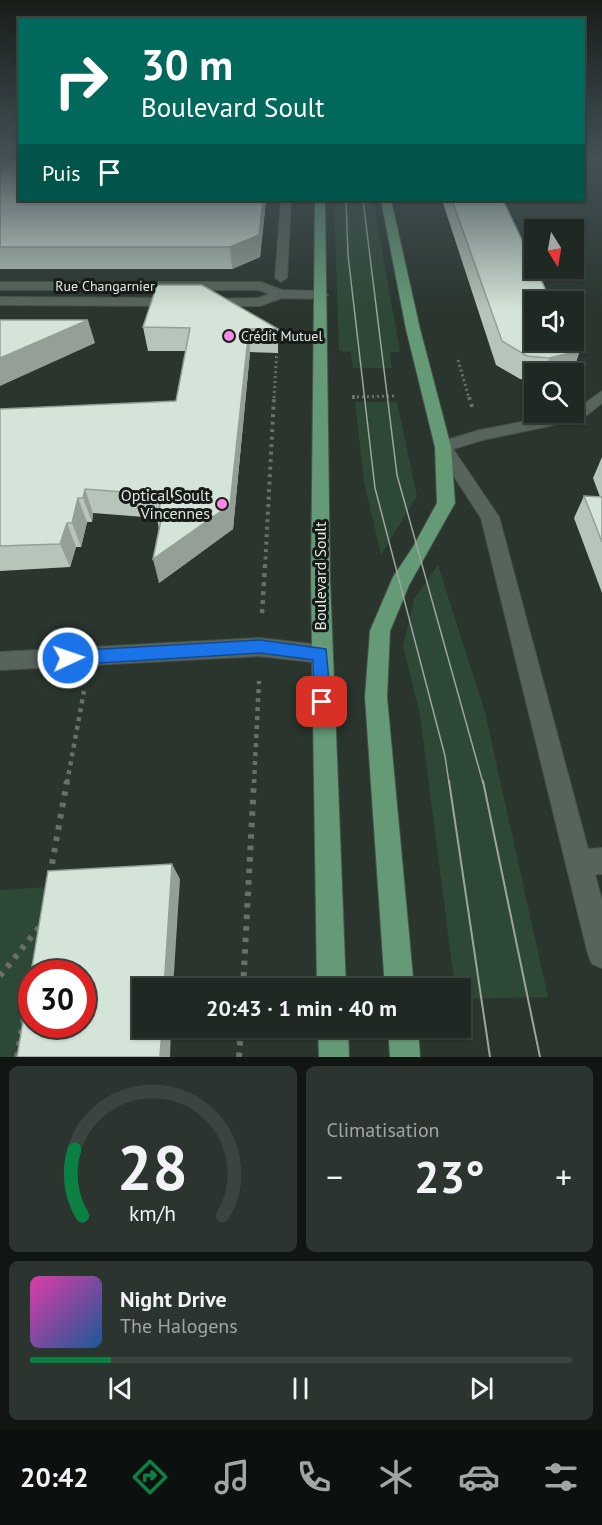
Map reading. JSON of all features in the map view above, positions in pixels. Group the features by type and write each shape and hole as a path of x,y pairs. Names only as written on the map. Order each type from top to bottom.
{"main road":[{"name":"Boulevard Soult","path":"320,211 321,654 332,978"},
{"path":"388,211 413,329 443,447 446,502 420,552 400,582 380,631 376,697 399,978"},
{"path":"333,1038 334,1057"},
{"path":"404,1038 405,1057"}],"street":[{"path":"281,278 285,211"},
{"name":"Rue Changarnier","path":"0,286 261,286 280,294 322,295"},
{"name":"Rue Changarnier","path":"0,301 260,303 280,294"},
{"path":"602,396 577,416 480,435 443,447 490,517 591,862 602,954"},
{"path":"0,661 260,646 321,654"}],"path":[{"path":"261,617 277,345"},
{"path":"348,397 399,396"},
{"path":"49,879 91,656"},
{"path":"244,978 259,681"},
{"path":"37,945 43,914"},
{"path":"0,976 40,926"},
{"path":"17,1057 20,1038"},
{"path":"239,1057 240,1038"}],"green space":[{"path":"334,211 375,211 400,352 390,352 392,368 353,368 351,352 339,351"},
{"path":"355,402 397,402 417,496 381,555 364,482"},
{"path":"438,565 485,712 548,997 471,999 471,978 454,978 420,715 403,646 414,599"},
{"path":"63,886 37,960 18,960 18,1038 34,1038 37,1057 0,1057 0,890"}],"building":[{"path":"0,211 262,211 259,235 230,247 0,247"},
{"path":"456,211 508,211 524,244 524,279 541,279 546,291 524,291 524,351 570,351 549,358 527,356 502,341"},
{"path":"157,285 202,285 278,329 249,329 230,505 153,559 161,520 157,520 162,495 85,489 83,498 78,498 72,523 67,523 60,544 0,546 0,409 176,401 190,328 143,327"},
{"path":"0,320 88,320 0,358"},
{"path":"584,496 602,497 602,542"},
{"path":"172,864 165,978 132,978 132,1038 161,1038 160,1057 17,1057 20,1038 96,1038 96,960 33,960 48,871"}],"tram line":[{"path":"346,211 348,255 375,488 445,756 449,783"},
{"path":"364,211 397,475 483,783"},
{"path":"449,781 490,1057"},
{"path":"483,781 540,1057"}],"place":[{"name":"Crédit Mutuel","path":"229,336"},
{"name":"Optical Soult Vincennes","path":"222,504"}],"route":[{"path":"68,658 260,646 321,654 322,702"}]}
